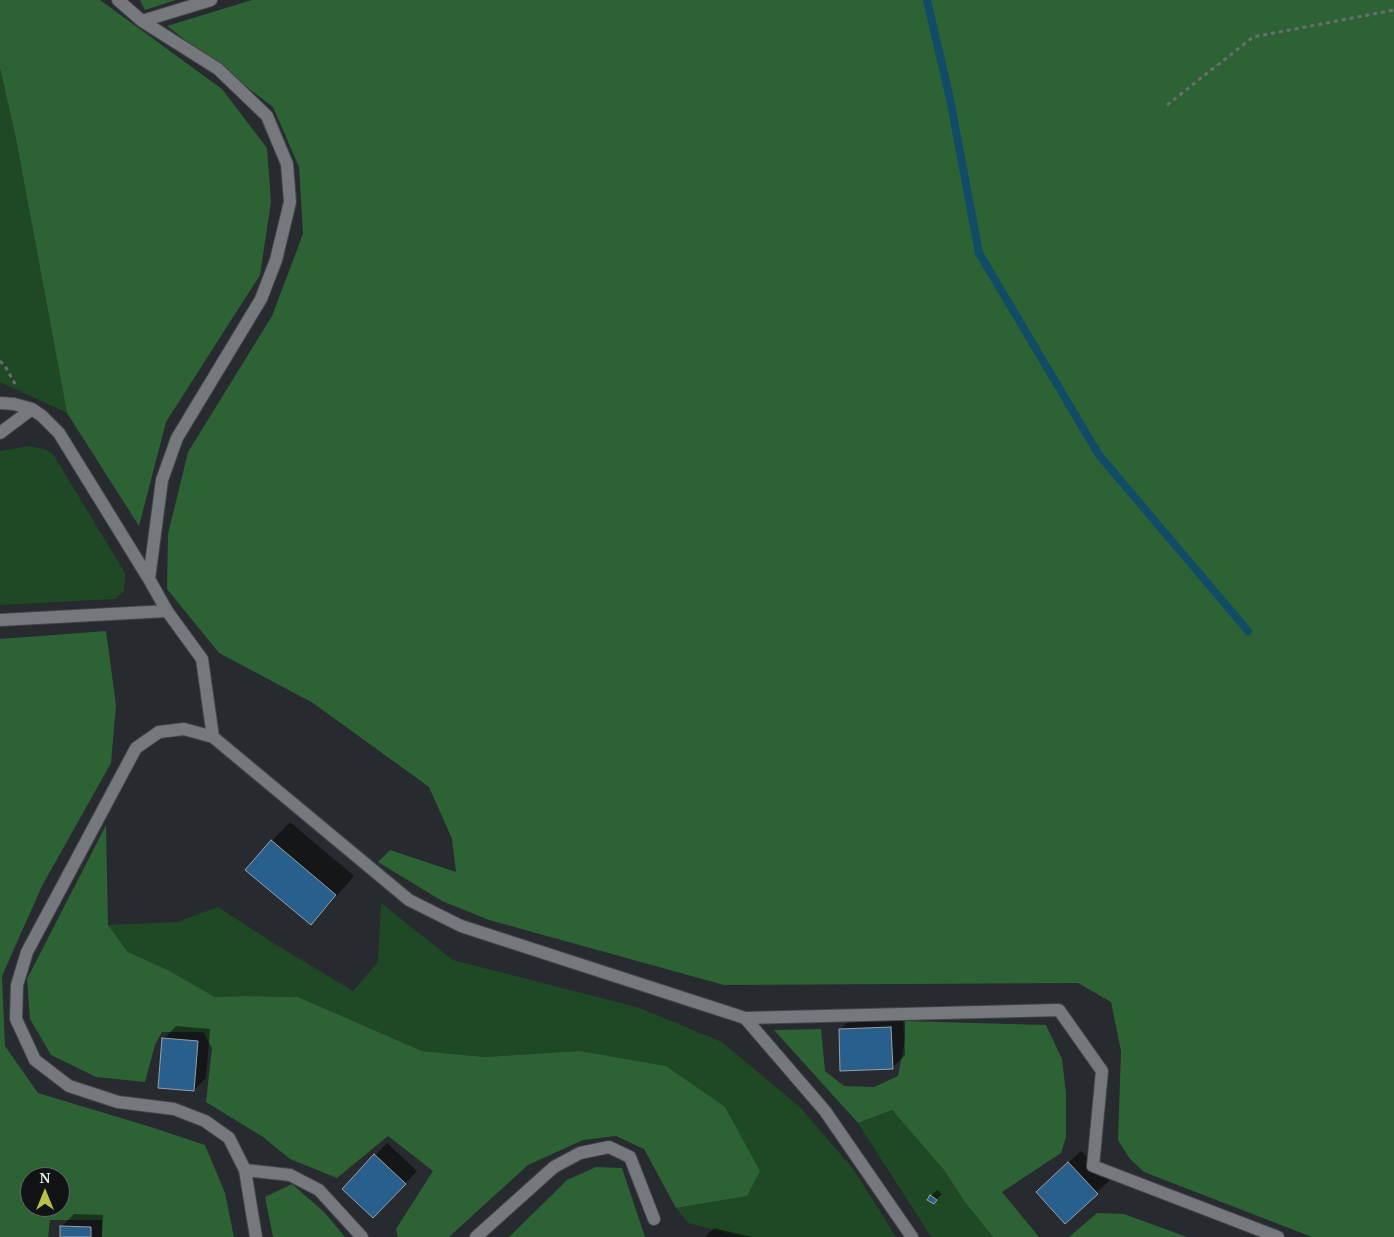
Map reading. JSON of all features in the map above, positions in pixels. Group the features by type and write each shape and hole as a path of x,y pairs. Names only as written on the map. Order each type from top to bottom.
{"lane":[{"path":"118,0 142,22 218,69 267,116 288,164 290,202 276,260 260,299 177,438 162,480 149,579"},
{"path":"142,22 211,0"},
{"path":"0,403 14,404 32,409 59,433 168,611 202,659 213,737"},
{"path":"0,433 32,409"},
{"path":"0,620 168,611"},
{"path":"256,1237 245,1170 229,1138 205,1121 174,1109 118,1102 69,1086 35,1060 16,1019 17,985 27,952 136,748 159,732 184,729 213,737 409,900 461,926 744,1018 1059,1010 1102,1071 1093,1166 1278,1237"},
{"path":"744,1018 825,1110 912,1237"},
{"path":"476,1237 554,1167 580,1153 609,1147 630,1158 654,1219"},
{"path":"245,1170 290,1175 319,1190 362,1237"}],"path":[{"path":"1167,105 1253,37 1394,10"}],"green space":[{"path":"0,0 100,0 222,89 267,148 271,202 260,275 166,422 139,526 67,413 16,139 0,68"},
{"path":"140,0 176,0 145,10"},
{"path":"252,0 1394,0 1394,1237 1312,1237 1144,1172 1130,1159 1118,1140 1121,1051 1111,1002 1078,983 724,985 489,920 442,901 378,862 390,850 456,872 452,839 429,787 313,703 219,653 167,589 168,534 188,452 272,316 303,234 299,167 273,107 167,26"},
{"path":"0,68 16,139 67,413 0,382"},
{"path":"28,446 45,449 53,454 125,573 124,591 115,599 0,605 0,451"},
{"path":"106,631 116,705 111,763 42,886 2,976 5,1046 38,1093 205,1145 225,1193 234,1237 102,1237 102,1220 50,1220 48,1237 0,1237 0,639"},
{"path":"106,825 108,925 128,952 168,970 215,997 298,997 422,1051 485,1057 579,1051 666,1066 725,1107 760,1171 747,1196 676,1208 644,1149 616,1136 583,1140 528,1165 449,1237 398,1237 396,1229 433,1171 388,1136 337,1178 290,1159 263,1137 206,1102 212,1048 203,1032 162,1032 155,1045 145,1082 96,1077 51,1055 30,1019 27,979"},
{"path":"381,903 453,960 640,1008 722,1042 800,1107 854,1170 896,1237 741,1237 688,1223 676,1208 747,1196 579,1051 485,1057 422,1051 298,997 215,997 168,970 128,952 108,925 177,922 218,907 353,991 378,962"},
{"path":"905,1021 1046,1025 1062,1059 1066,1093 1066,1137 1061,1153 1002,1192 1039,1237 993,1237 964,1201 944,1170 892,1110 858,1123 774,1030 821,1029 825,1071 844,1086 874,1087 898,1076 905,1040"},
{"path":"892,1110 944,1170 964,1201 993,1237 931,1237 858,1123"},
{"path":"596,1167 622,1168 645,1237 509,1237 567,1180"},
{"path":"292,1184 324,1212 345,1237 273,1237 265,1197"},
{"path":"1097,1213 1124,1214 1187,1237 1069,1237"}],"building":[{"path":"271,840 336,895 311,925 245,870"},
{"path":"891,1027 893,1069 840,1071 839,1029"},
{"path":"162,1038 198,1041 194,1091 158,1088"},
{"path":"374,1154 406,1184 373,1218 342,1189"},
{"path":"1068,1162 1098,1194 1065,1224 1036,1192"},
{"path":"930,1195 937,1200 934,1204 927,1200"},
{"path":"60,1226 91,1227 91,1237 60,1237"}],"waterway":[{"path":"927,0 950,99 979,253 1099,455 1248,631"}]}
